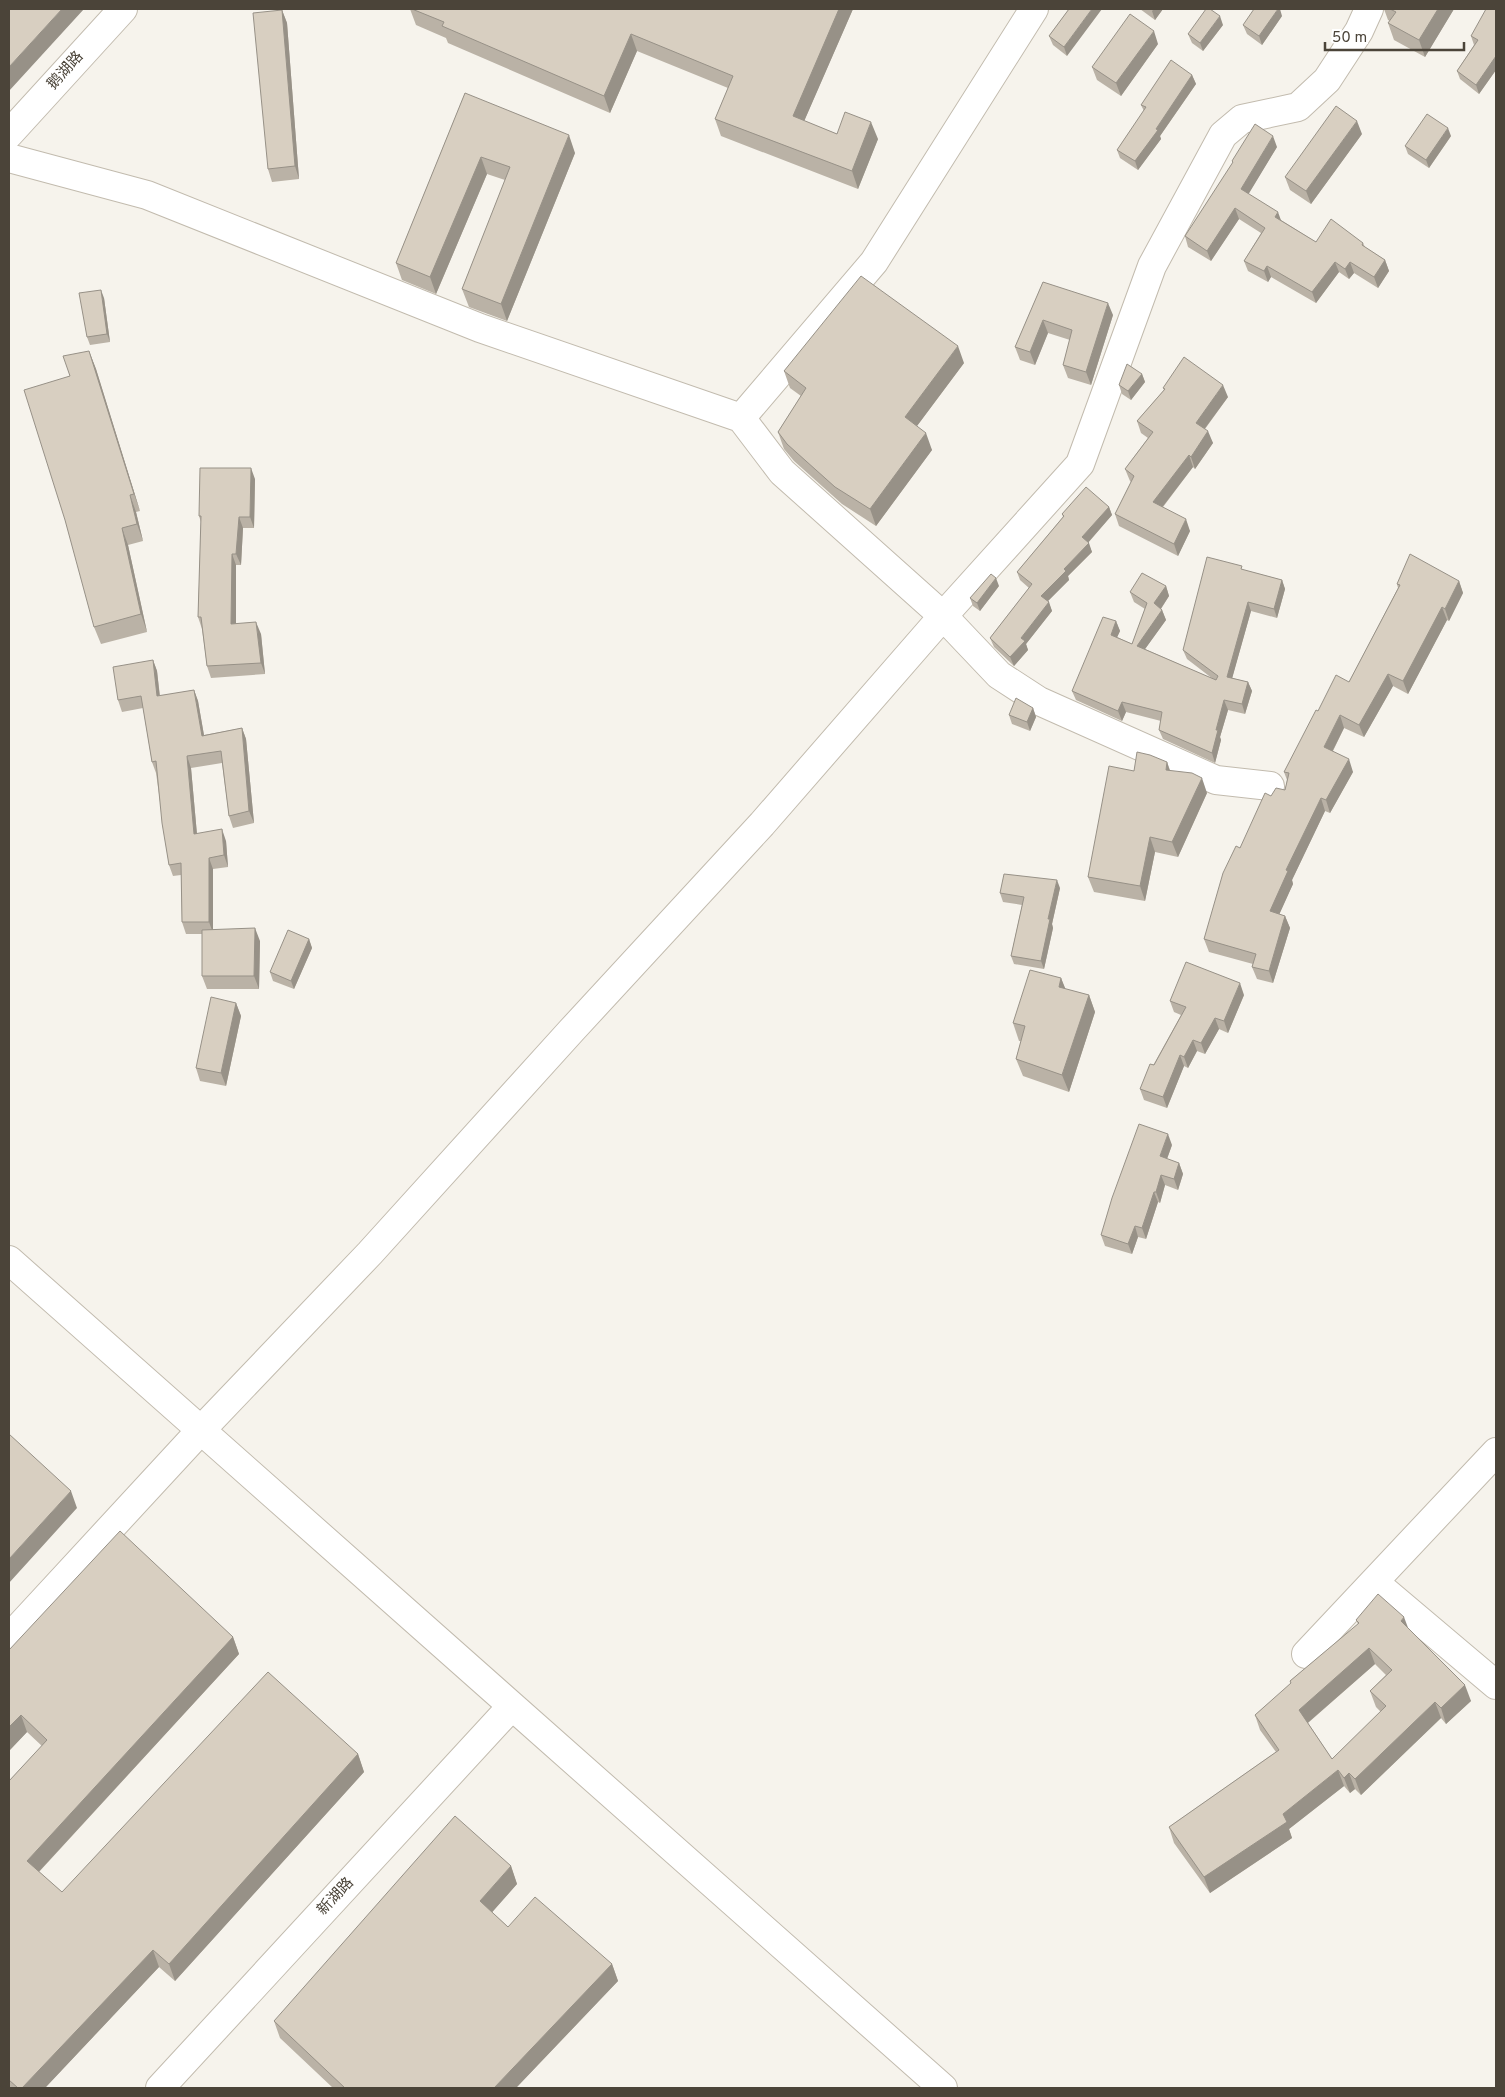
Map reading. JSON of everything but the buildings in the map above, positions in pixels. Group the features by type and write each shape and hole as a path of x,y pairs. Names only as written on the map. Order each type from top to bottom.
{"street":[{"name":"鹅湖路","path":"9,134 123,9"},
{"path":"741,418 874,262 1034,9"},
{"path":"9,1638 201,1430 370,1253 762,824 943,616 1080,464 1152,266 1223,135 1242,119 1298,107 1327,80 1359,31 1369,9"},
{"path":"9,158 148,195 480,328 741,418 782,472 943,616 999,675 1039,701 1216,780 1270,786"},
{"path":"9,1260 944,2088"},
{"path":"1306,1654 1496,1452"},
{"path":"1374,1582 1496,1685"},
{"name":"新湖路","path":"160,2088 512,1706"}]}
